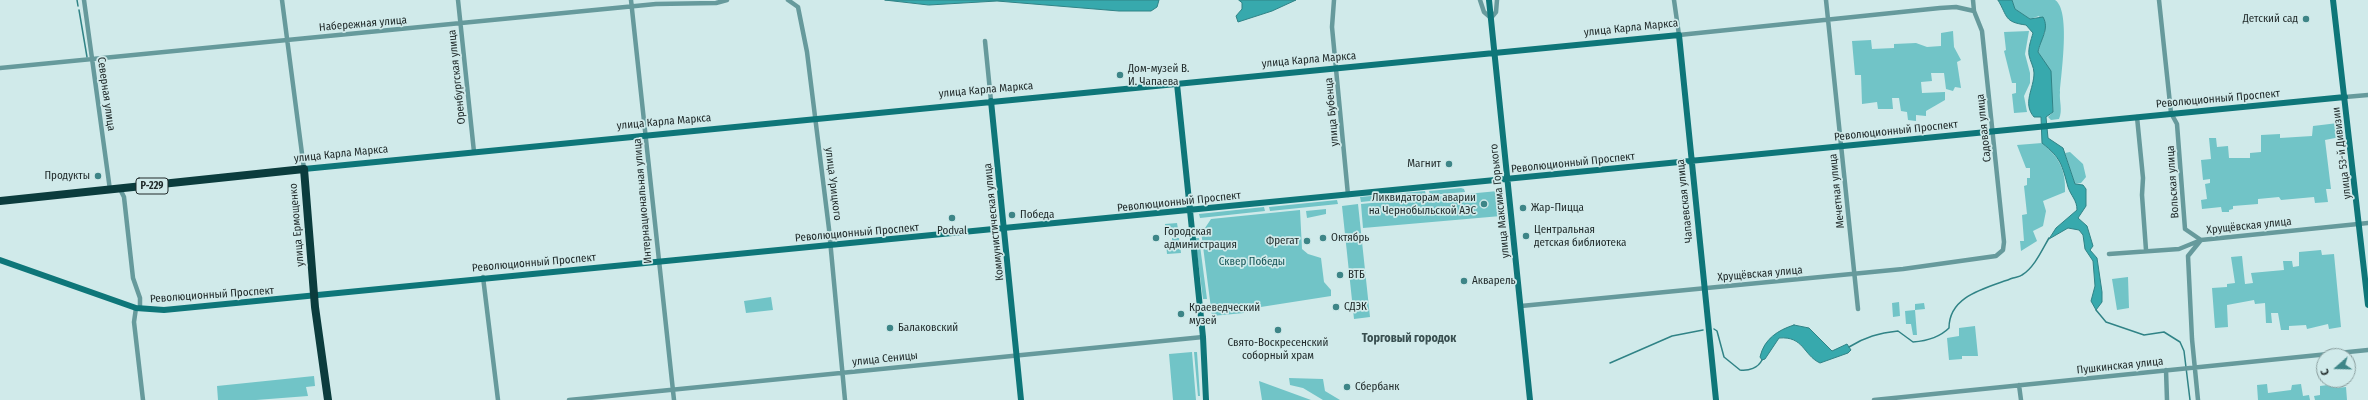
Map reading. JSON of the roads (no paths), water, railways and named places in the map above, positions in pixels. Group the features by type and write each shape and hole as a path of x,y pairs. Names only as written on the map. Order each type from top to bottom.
{"highway":[{"name":"улица Карла Маркса","path":"0,200 120,189 304,169"},
{"name":"улица Ермощенко","path":"304,169 314,296 328,400"}],"street":[{"name":"Северная улица","path":"84,0 110,190"},
{"name":"улица Ермощенко","path":"282,0 288,39 299,143 304,169"},
{"name":"Оренбургская улица","path":"458,0 474,152"},
{"name":"Интернациональная улица","path":"631,0 646,134 657,261 674,400"},
{"name":"Набережная улица","path":"0,68 681,2 716,3 727,0"},
{"name":"улица Урицкого","path":"789,0 798,7 802,20 831,245 845,400"},
{"name":"улица Бубенца","path":"1334,0 1332,27 1348,195"},
{"path":"1480,0 1484,12 1491,18 1496,12 1496,0"},
{"name":"улица Максима Горького","path":"1489,0 1496,52 1530,400"},
{"name":"Чапаевская улица","path":"1674,0 1679,34 1716,400"},
{"name":"Мечетная улица","path":"1826,0 1858,310"},
{"name":"Садовая улица","path":"1973,0 1974,11 1982,31 1993,131 2004,242 1999,254"},
{"name":"Вольская улица","path":"2159,0 2171,113 2177,124 2185,229 2201,240"},
{"name":"улица 53-й Дивизии","path":"2333,0 2360,224 2368,305"},
{"name":"улица Карла Маркса","path":"304,169 646,134 1337,69 1950,7 1974,11"},
{"name":"Коммунистическая улица","path":"985,41 1005,228 1021,400"},
{"path":"1177,84 1188,211 1202,337 1206,400"},
{"name":"Революционный Проспект","path":"0,260 138,308 164,310 314,296 483,277 543,274 657,261 1188,211 2171,113 2368,95"},
{"path":"2137,117 2146,250"},
{"path":"120,189 124,197 133,278 140,298 134,322 143,400"},
{"name":"Хрущёвская улица","path":"2109,254 2146,250 2179,249 2201,240 2368,223"},
{"path":"2198,400 2188,256 2201,240"},
{"name":"Хрущёвская улица","path":"1521,306 1984,260 1999,254"},
{"path":"483,277 498,400"},
{"name":"улица Сеницы","path":"569,400 1202,337"},
{"name":"Пушкинская улица","path":"1874,400 2195,366 2368,350"},
{"path":"2166,370 2167,400"},
{"path":"2019,385 2021,400"}],"waterway":[{"path":"77,0 78,6"},
{"path":"79,10 87,57"},
{"path":"1849,347 1878,334 1898,331 1913,342 1928,340 1941,334 1949,328 1951,317 1955,308 1962,300 1971,294 2021,276 2034,263 2049,238"},
{"path":"2096,310 2106,322 2144,335 2164,332 2180,342 2184,351 2190,400"},
{"path":"1714,329 1717,331 1724,357 1740,370 1753,368 1762,360"},
{"path":"1610,363 1672,336 1703,330"}],"place":[{"name":"Детский сад","path":"2306,19"},
{"name":"Дом-музей В. И. Чапаева","path":"1120,75"},
{"name":"Магнит","path":"1449,164"},
{"name":"Продукты","path":"98,176"},
{"name":"Ликвидаторам аварии на Чернобыльской АЭС","path":"1484,204"},
{"name":"Жар-Пицца","path":"1523,208"},
{"name":"Победа","path":"1012,215"},
{"name":"Podval","path":"952,218"},
{"name":"Центральная детская библиотека","path":"1526,236"},
{"name":"Городская администрация","path":"1156,238"},
{"name":"Октябрь","path":"1323,238"},
{"name":"Фрегат","path":"1307,241"},
{"name":"ВТБ","path":"1340,275"},
{"name":"Акварель","path":"1464,281"},
{"name":"СДЭК","path":"1336,307"},
{"name":"Краеведческий музей","path":"1181,314"},
{"name":"Балаковский","path":"890,328"},
{"name":"Свято-Воскресенский соборный храм","path":"1278,330"},
{"name":"Сбербанк","path":"1347,387"}],"district":[{"name":"Торговый городок","path":"1409,339"}],"park label":[{"name":"Сквер Победы","path":"1252,262"}]}
